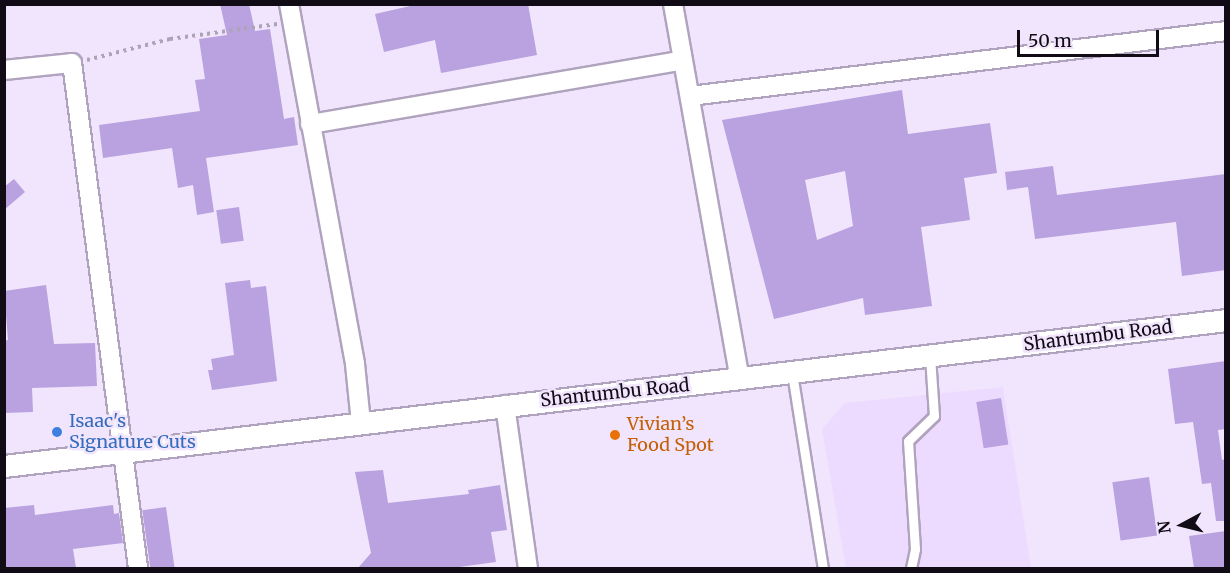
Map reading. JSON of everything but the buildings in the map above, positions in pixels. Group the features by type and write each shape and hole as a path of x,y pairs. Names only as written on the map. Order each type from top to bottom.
{"street":[{"path":"673,4 740,379"},
{"path":"291,13 355,363 361,423"},
{"path":"690,96 1226,31"},
{"path":"310,124 683,60"},
{"path":"4,70 72,63 138,568"},
{"name":"Shantumbu Road","path":"4,466 1226,320"},
{"path":"505,405 528,568"}],"lane":[{"path":"911,568 915,549 908,441 934,416 930,356"},
{"path":"792,373 823,568"}],"path":[{"path":"72,63 291,13"}],"shaded area":[{"path":"1003,387 1031,568 846,568 822,429 845,403"}],"place":[{"name":"Isaac's Signature Cuts","path":"57,432"},
{"name":"Vivian’s Food Spot","path":"615,435"}]}
